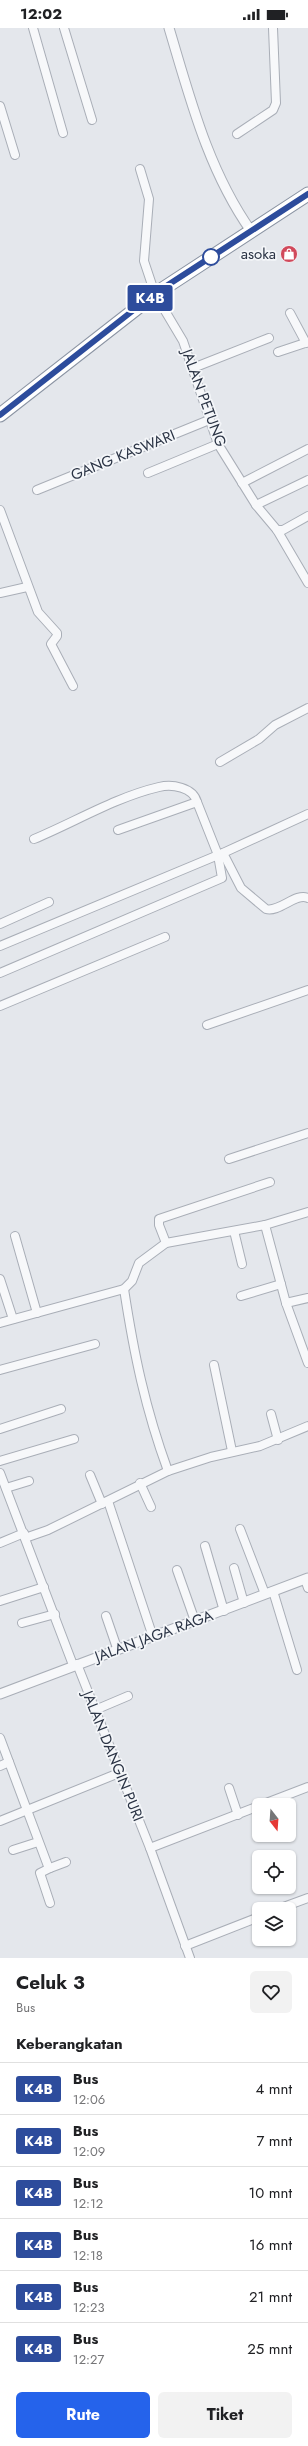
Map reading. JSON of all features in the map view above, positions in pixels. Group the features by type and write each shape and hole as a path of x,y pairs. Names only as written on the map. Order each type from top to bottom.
{"highway":[{"path":"0,415 154,294 308,194"}],"street":[{"path":"33,28 63,134"},
{"path":"64,28 92,120"},
{"path":"169,28 213,166 232,203 251,231"},
{"path":"237,134 260,120 275,105 273,28"},
{"path":"0,106 15,156"},
{"name":"JALAN PETUNG","path":"140,169 149,199 144,261 154,294 183,341 218,444 256,504 277,530 308,583"},
{"path":"278,352 307,342 290,313"},
{"path":"193,368 269,338"},
{"name":"GANG KASWARI","path":"37,490 209,420"},
{"path":"148,473 218,444"},
{"path":"242,483 308,449"},
{"path":"256,504 308,480"},
{"path":"0,510 38,612 57,634 51,644 73,686"},
{"path":"277,530 283,530 308,516"},
{"path":"0,593 28,587"},
{"path":"220,762 259,739 275,725 308,708"},
{"path":"34,839 119,801 159,787 182,788 194,794 221,854 241,888 266,910 273,910 302,897 308,898"},
{"path":"118,830 198,802"},
{"path":"0,946 221,854 308,814"},
{"path":"0,973 219,880 223,875 221,854"},
{"path":"0,924 49,902"},
{"path":"0,1006 165,936"},
{"path":"207,1025 308,990"},
{"path":"229,1159 308,1133"},
{"path":"166,1243 159,1225 159,1219 270,1182"},
{"path":"0,1323 124,1288 132,1281 139,1263 166,1243 265,1225 308,1212"},
{"path":"265,1225 286,1303 308,1363"},
{"path":"234,1231 242,1264"},
{"path":"15,1236 37,1313"},
{"path":"0,1279 13,1319"},
{"path":"241,1296 281,1284"},
{"path":"124,1288 136,1367 155,1436 168,1471"},
{"path":"286,1303 308,1298"},
{"path":"0,1370 95,1344"},
{"path":"214,1365 232,1451"},
{"path":"0,1429 61,1409"},
{"path":"271,1414 278,1440"},
{"path":"0,1543 24,1535 48,1530 105,1503 140,1483 168,1471 232,1451 253,1448 278,1440 308,1426"},
{"path":"0,1461 74,1439"},
{"name":"JALAN DANGIN PURI","path":"0,1472 75,1665 95,1710 150,1848 190,1958"},
{"path":"90,1475 105,1503 152,1636"},
{"path":"6,1488 30,1481"},
{"path":"140,1483 151,1507"},
{"path":"240,1530 269,1593 297,1670"},
{"path":"205,1546 224,1611"},
{"path":"234,1568 244,1602"},
{"path":"177,1570 195,1621"},
{"name":"JALAN JAGA RAGA","path":"0,1694 116,1648 224,1611 269,1593 307,1581"},
{"path":"0,1602 44,1587"},
{"path":"22,1623 55,1614"},
{"path":"106,1616 116,1648"},
{"path":"95,1710 128,1696"},
{"path":"0,1738 26,1811 50,1868"},
{"path":"0,1766 9,1762"},
{"path":"0,1821 119,1773"},
{"path":"229,1788 238,1814"},
{"path":"280,1798 308,1788"},
{"path":"150,1848 252,1808"},
{"path":"14,1850 38,1842"},
{"path":"50,1903 40,1874 50,1868 66,1862"},
{"path":"296,1902 308,1898"},
{"path":"185,1946 252,1920"}],"bus line":[{"name":"K4B","path":"0,415 154,294 184,273 308,194"}],"place":[{"name":"asoka","path":"289,254"}]}
